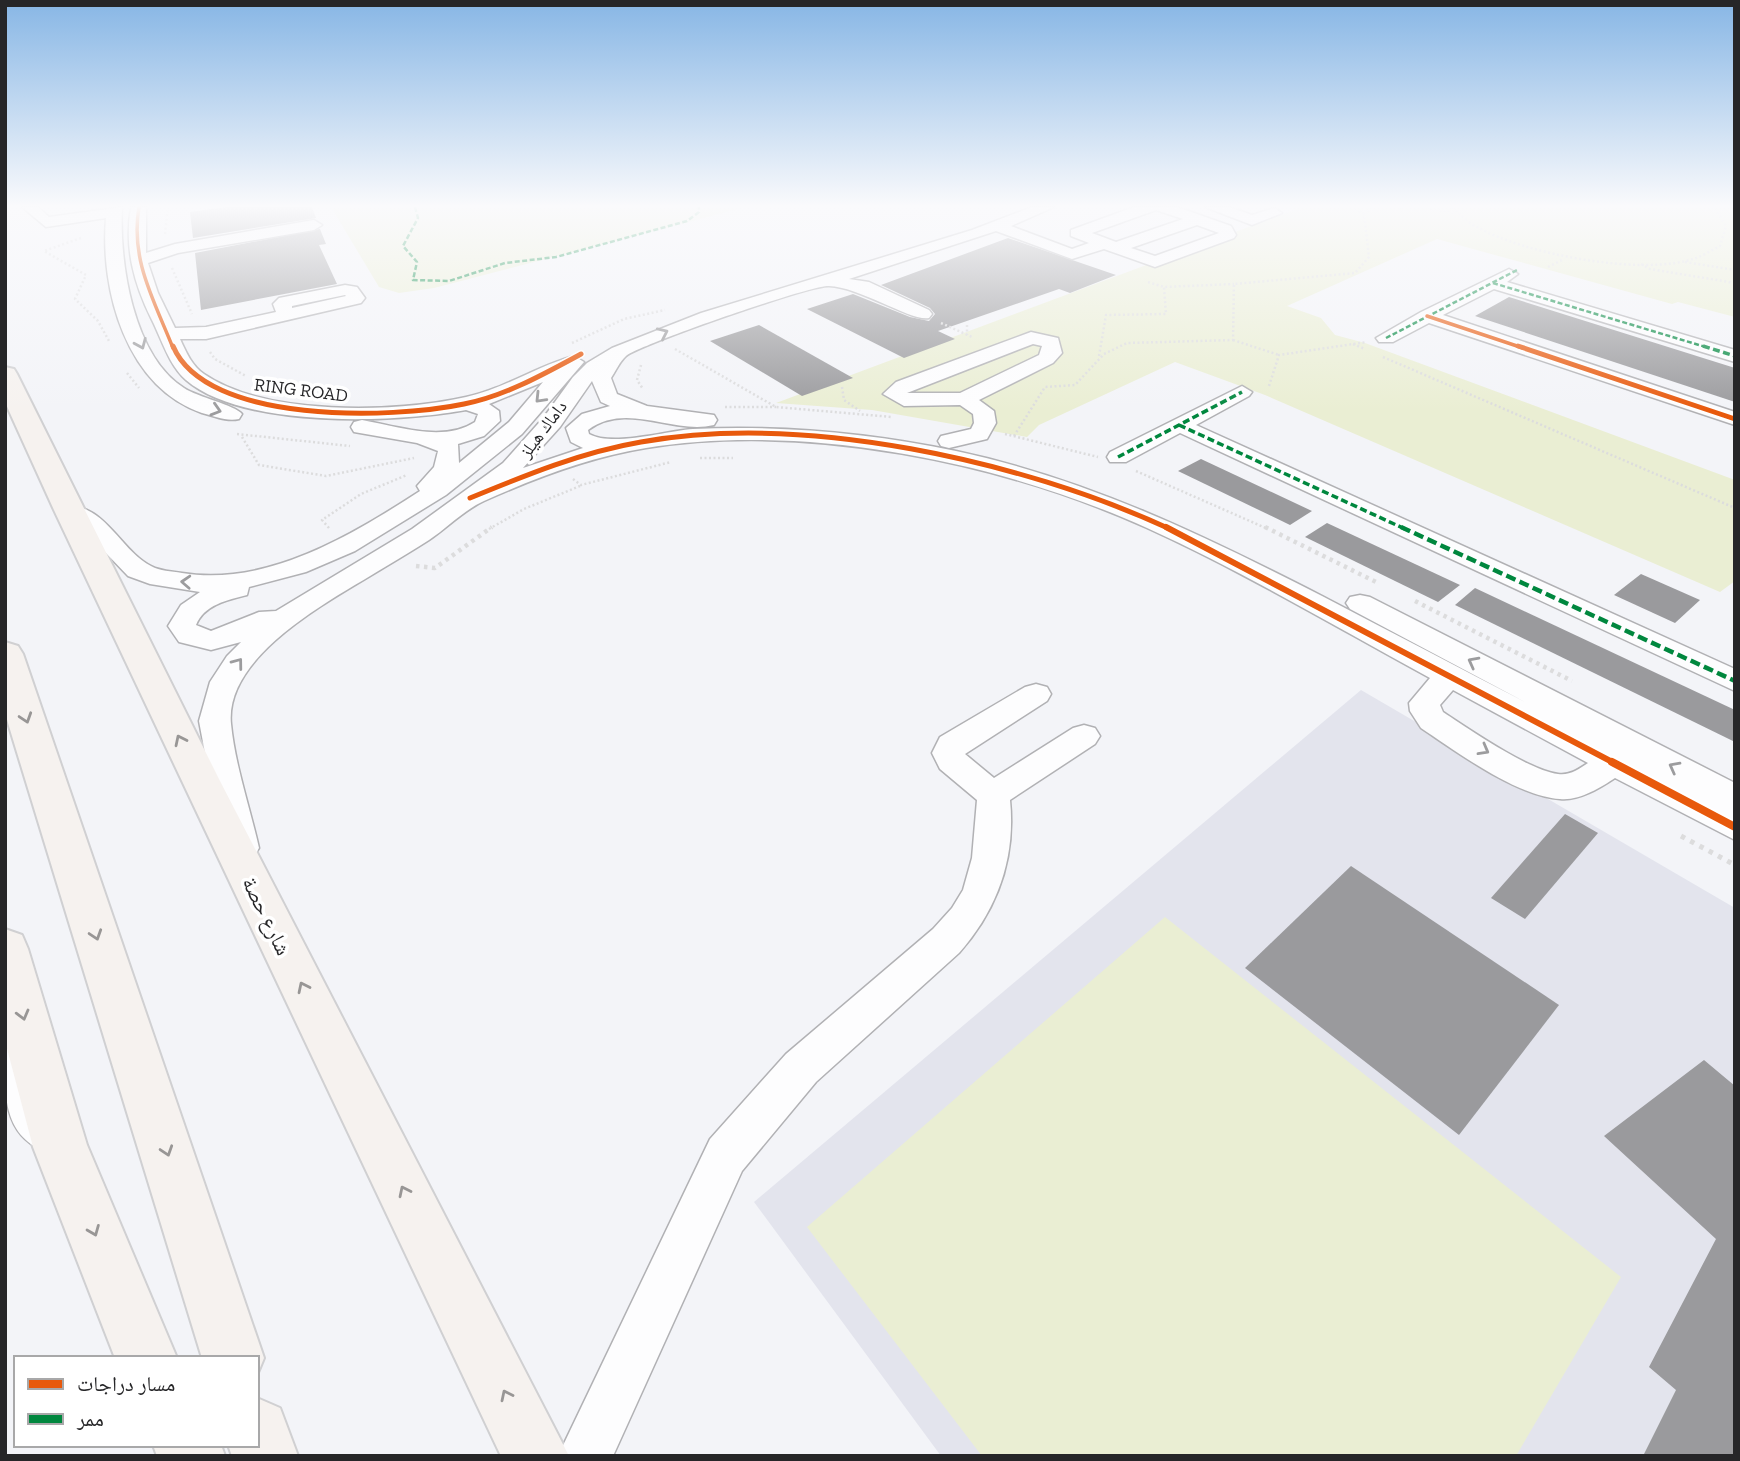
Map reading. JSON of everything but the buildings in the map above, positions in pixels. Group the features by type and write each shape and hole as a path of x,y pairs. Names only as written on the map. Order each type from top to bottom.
{"main road":[{"name":"شارع حصة","path":"5,374 69,513 244,870 536,1456"},
{"path":"5,653 232,1356"},
{"path":"5,949 60,1147 145,1356"},
{"path":"259,1438 265,1456"}],"street":[{"name":"RING ROAD","path":"115,275 147,358 170,388 213,410 244,417 360,427 422,437 449,447 451,455"},
{"name":"RING ROAD","path":"143,275 148,296 184,368 198,380 242,398 272,404 304,409 379,412 464,404 531,382 573,351"},
{"name":"داماك هيلز","path":"244,870 215,721 218,701 237,663 262,636 293,612 410,507 517,427 573,351 660,316 798,275"},
{"name":"داماك هيلز","path":"69,513 89,518 131,567 173,581 202,583 260,577 351,560 470,498 524,456 580,381 594,367 620,352 708,317 824,281 868,275"},
{"path":"1386,338 1507,275"},
{"path":"860,278 923,314"},
{"path":"1493,283 1735,356"},
{"path":"169,334 292,302 325,300"},
{"path":"1427,316 1735,419"},
{"path":"176,353 200,325"},
{"path":"964,399 1046,359 1054,346 1047,340 1024,339 895,389 893,394 904,400 964,399 984,411 984,442"},
{"path":"620,352 601,378 602,388 608,398 645,402 707,420 855,429 949,442 984,442 1087,475 1208,525 1735,798"},
{"path":"1118,457 1242,392"},
{"path":"618,446 591,444 579,437 577,428 587,419 604,412 645,402"},
{"path":"422,437 456,438 485,426 489,421 488,411 464,404"},
{"path":"1179,425 1735,681"},
{"path":"470,498 552,463 618,446 727,433 839,439 961,458 1022,472 1141,515 1735,827"},
{"path":"410,507 447,467 451,455"},
{"path":"351,560 229,637 203,639 185,634 181,626 184,617 207,598 351,560"},
{"path":"1449,675 1424,703 1425,712 1432,720 1535,779 1559,787 1569,786 1614,763"},
{"path":"585,1456 726,1155 753,1116 785,1083 946,941 969,916 981,892 987,867 995,817 993,795 951,761 948,753 951,745 1036,694"},
{"path":"993,795 1084,736"},
{"path":"5,1066 32,1115 60,1147"}],"path":[{"path":"179,275 200,325"},
{"path":"1233,340 1234,284 1331,275"},
{"path":"1688,275 1735,283"},
{"path":"1099,357 1106,314 1166,314 1164,287"},
{"path":"573,351 624,319 674,309"},
{"path":"923,314 972,337"},
{"path":"967,325 967,335"},
{"path":"655,337 776,407"},
{"path":"1014,436 1045,387 1075,385 1099,357 1113,346 1127,343 1233,340 1279,355 1386,338"},
{"path":"645,402 637,380 639,368 649,358 685,343"},
{"path":"1353,344 1366,350"},
{"path":"1269,386 1279,355"},
{"path":"1378,355 1735,508"},
{"path":"215,359 254,381"},
{"path":"842,387 844,400 864,413"},
{"path":"724,407 815,409"},
{"path":"358,447 242,436 259,465 326,476 410,459 451,455"},
{"path":"401,453 419,467"},
{"path":"696,458 735,458"},
{"path":"409,474 361,494 322,520 351,560 435,568 484,532 524,509 581,485 683,459"},
{"path":"552,463 581,485"},
{"path":"1681,836 1735,865"}],"shaded area":[{"path":"1361,690 1735,908 1735,1456 941,1456 754,1202"}],"green space":[{"path":"372,275 483,275 434,288 399,293 379,287"},
{"path":"1119,275 1356,275 1287,306 1321,318 1335,335 1365,343 1735,480 1735,581 1720,592 1265,395 1175,362 1039,425 1027,437 872,410 776,403"},
{"path":"1568,275 1735,275 1735,317 1678,302 1672,304"},
{"path":"1165,917 1621,1277 1516,1456 982,1456 807,1227"}],"marked path":[{"path":"414,275 413,280 449,281 467,275"},
{"path":"1386,338 1507,275"},
{"path":"1493,283 1735,356"},
{"path":"1118,457 1242,392"},
{"path":"1179,425 1735,681"}],"cycle path":[{"path":"143,275 179,360 187,371 211,387 243,399 280,407 361,413 436,409 465,404 524,383 581,354"},
{"path":"1427,316 1735,419"},
{"path":"470,498 581,456 643,441 689,436 758,435 856,441 907,448 1007,470 1105,502 1200,543 1735,827"}]}
